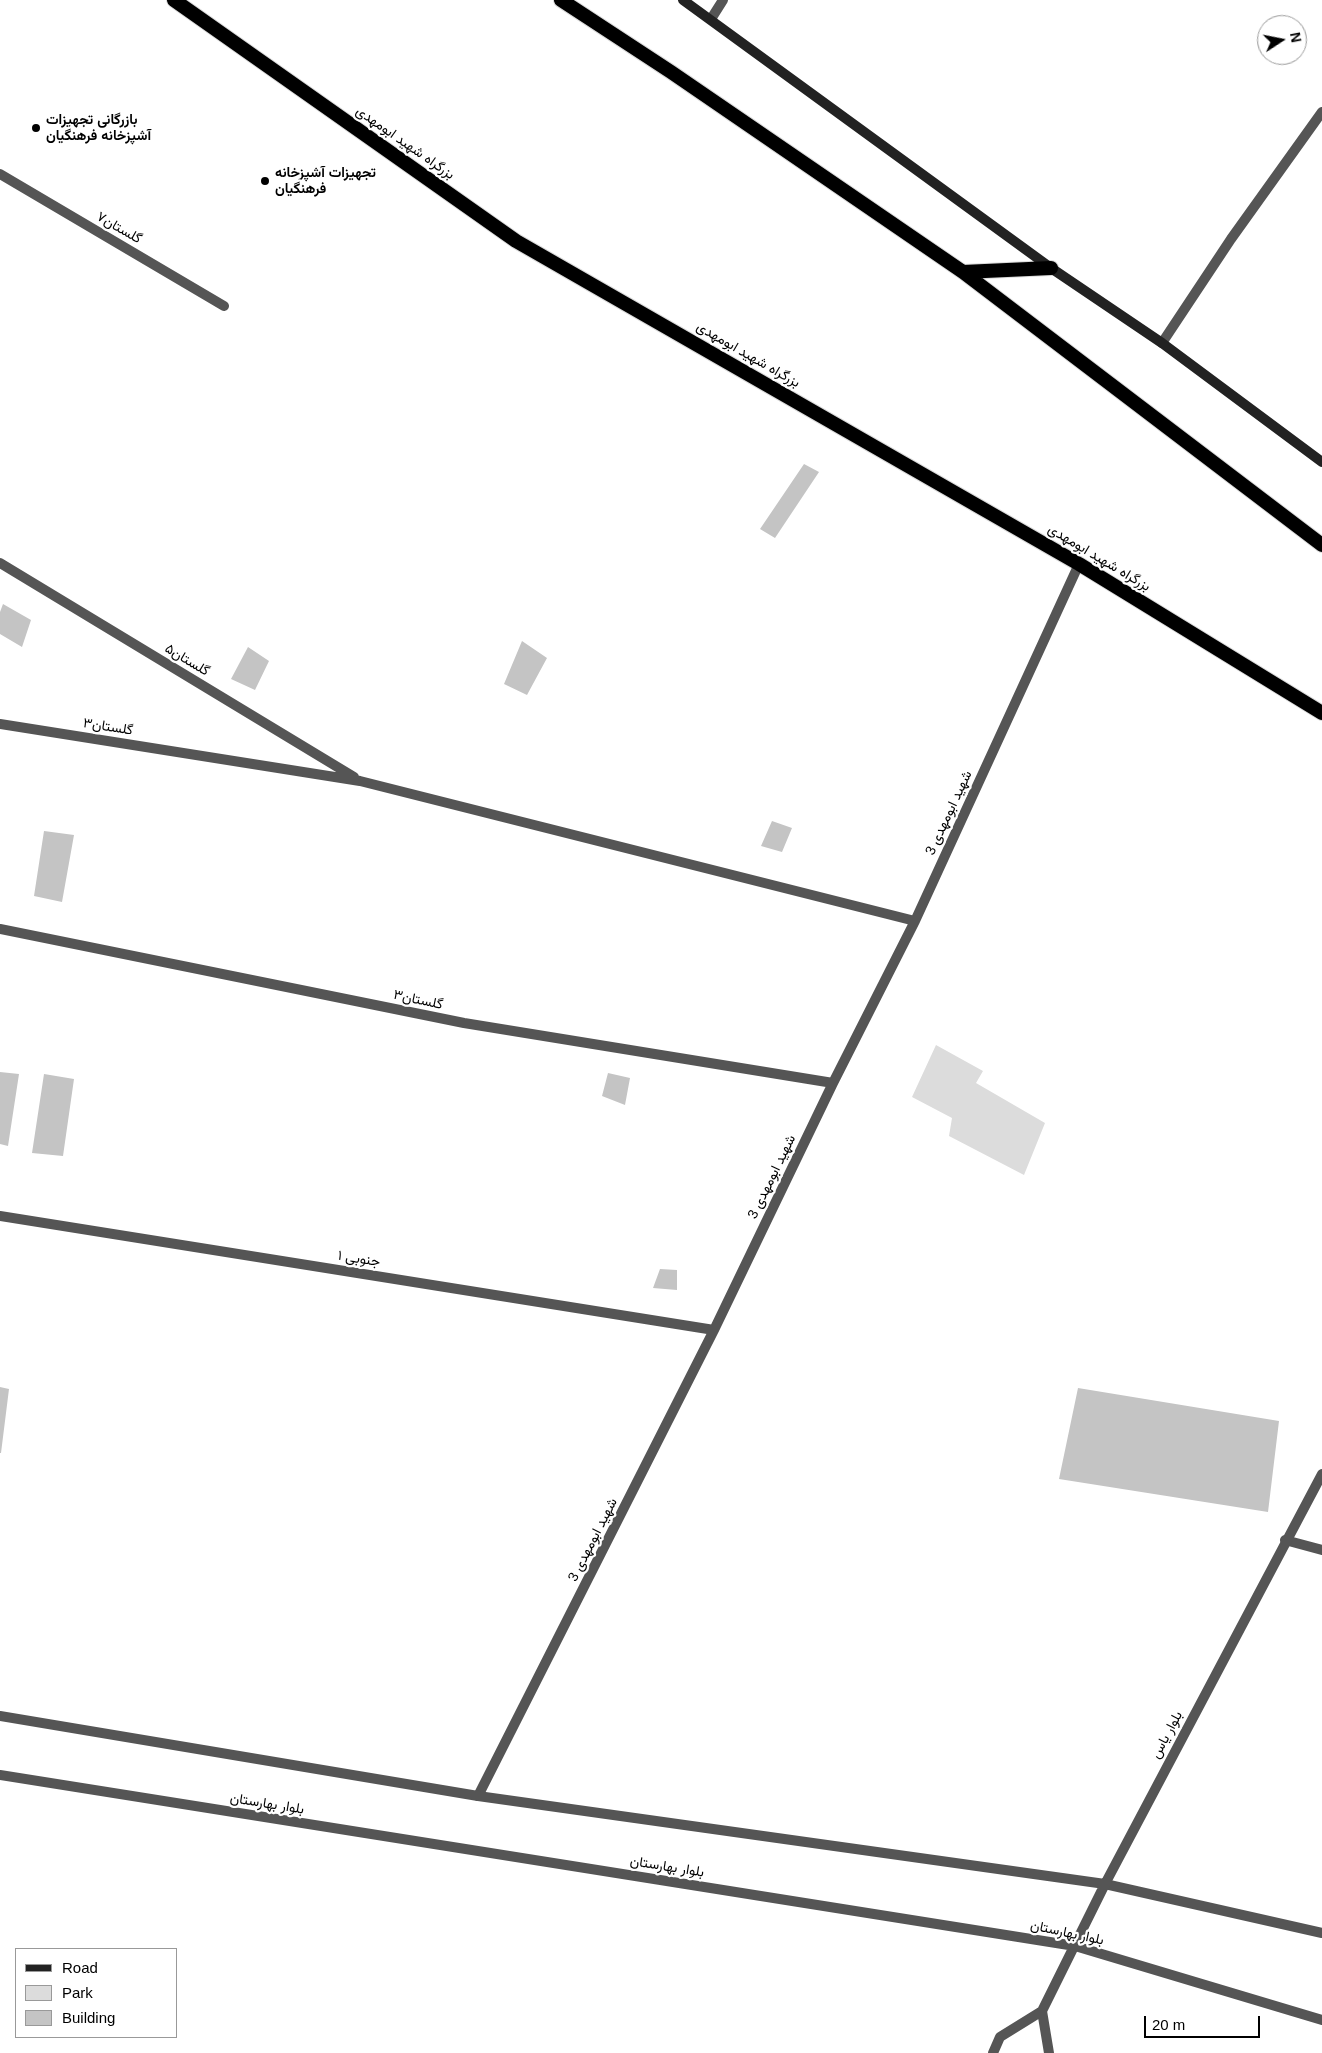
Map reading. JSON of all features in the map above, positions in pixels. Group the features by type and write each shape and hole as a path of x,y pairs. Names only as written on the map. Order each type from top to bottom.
{"highway":[{"name":"بزرگراه شهید ابومهدی","path":"174,0 516,241 1079,564 1322,713"},
{"path":"561,0 671,72 963,272 1322,545"},
{"path":"963,272 1051,268"}],"main road":[{"path":"683,0 1051,268 1162,343 1322,462"}],"street":[{"path":"711,19 723,0"},
{"path":"1162,343 1231,239 1322,112"},
{"name":"گلستان۷","path":"0,174 224,306"},
{"name":"گلستان۵","path":"0,563 360,781"},
{"name":"شهید ابومهدی 3","path":"478,1796 714,1330 833,1083 915,921 1079,564"},
{"name":"گلستان۳","path":"0,724 360,781"},
{"path":"360,781 915,921"},
{"name":"گلستان۳","path":"0,928 464,1023 833,1083"},
{"name":"جنوبی ۱","path":"0,1216 714,1330"},
{"name":"بلوار یاس","path":"1042,2011 1105,1884 1285,1540 1322,1474"},
{"path":"1285,1540 1322,1550"},
{"path":"0,1716 478,1796 1105,1884 1322,1933"},
{"name":"بلوار بهارستان","path":"0,1775 1075,1946 1322,2020"},
{"path":"994,2053 1000,2037 1042,2011 1049,2053"}],"green space":[{"path":"936,1045 983,1071 976,1083 1045,1123 1024,1175 949,1136 952,1118 912,1097"}],"building":[{"path":"804,464 819,472 775,538 760,529"},
{"path":"3,604 31,620 22,647 0,634 0,612"},
{"path":"522,641 547,658 527,695 504,684"},
{"path":"248,647 269,661 255,690 231,679"},
{"path":"772,821 792,828 782,852 761,846"},
{"path":"44,831 74,835 62,902 34,896"},
{"path":"0,1072 19,1074 8,1146 0,1144"},
{"path":"608,1073 630,1078 625,1105 602,1096"},
{"path":"44,1074 74,1079 63,1156 32,1153"},
{"path":"660,1269 677,1270 677,1290 653,1288"},
{"path":"0,1387 9,1389 1,1453 0,1453"},
{"path":"1078,1388 1279,1421 1268,1512 1059,1479"}],"place":[{"name":"بازرگانی تجهیزات آشپزخانه فرهنگیان","path":"36,128"},
{"name":"تجهیزات آشپزخانه فرهنگیان","path":"265,181"}]}
